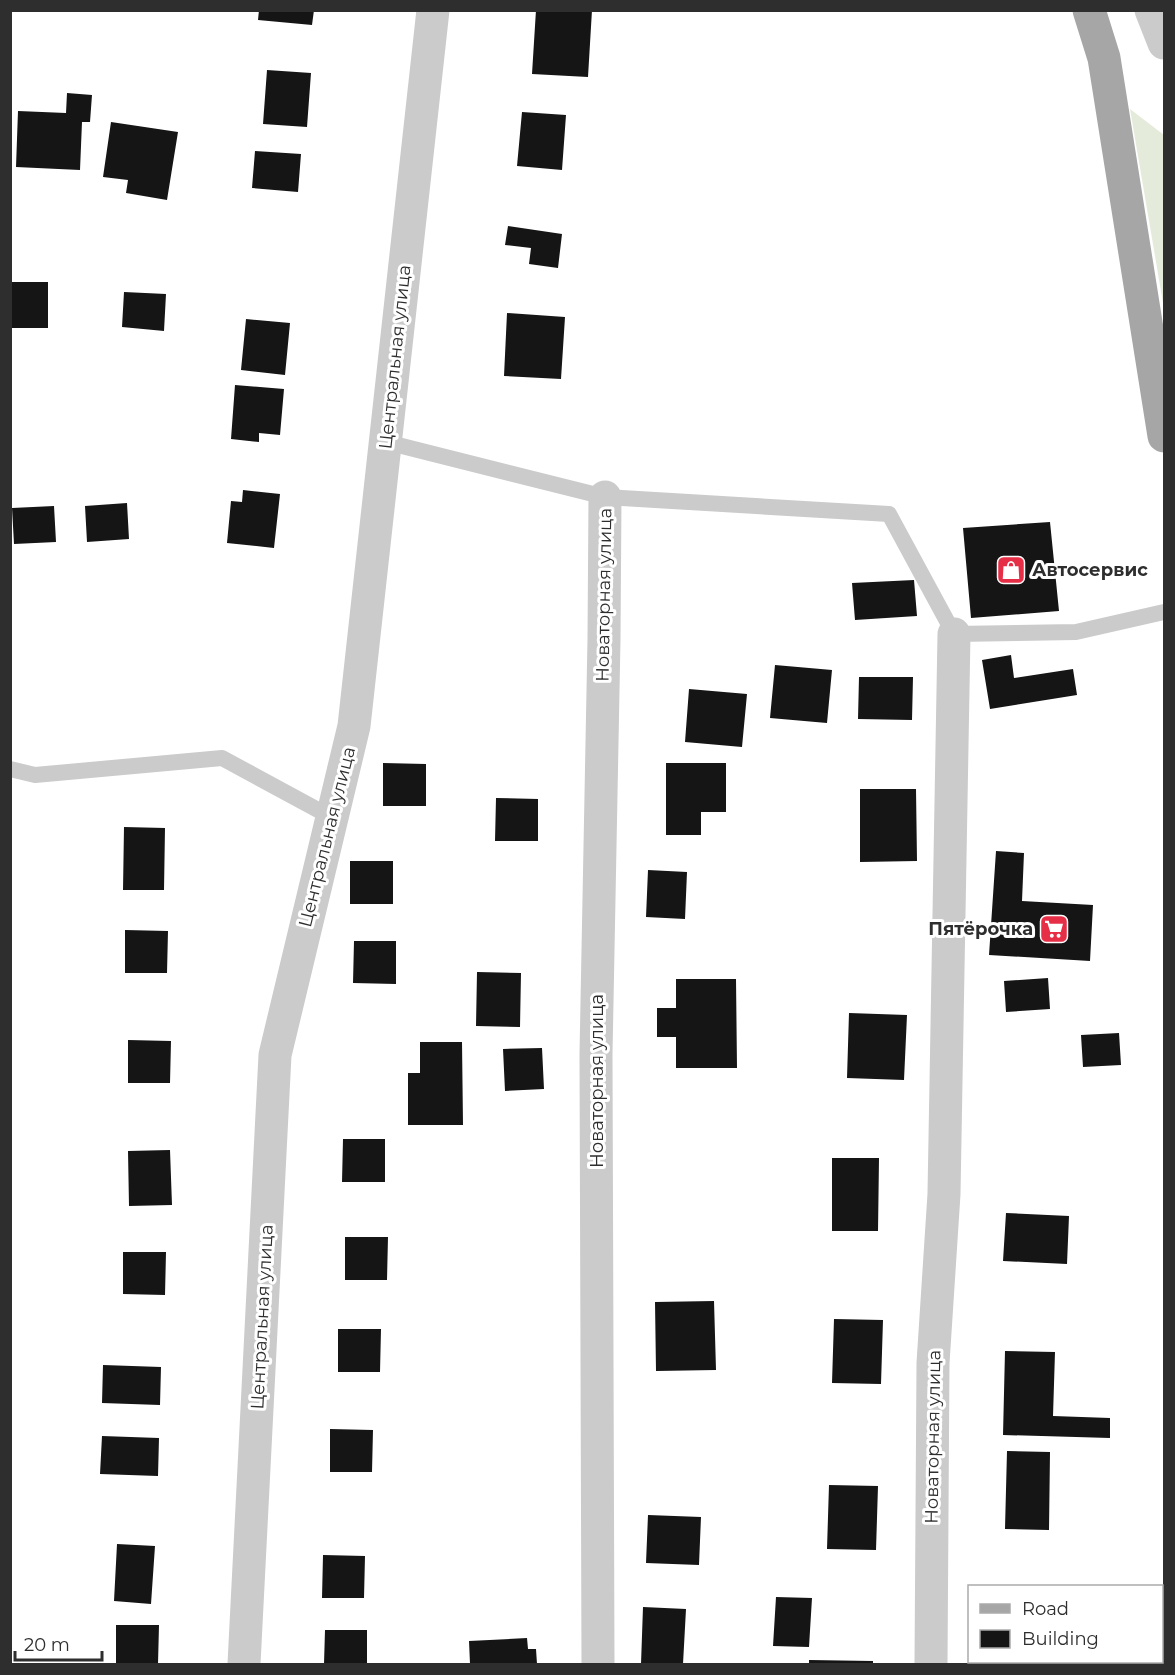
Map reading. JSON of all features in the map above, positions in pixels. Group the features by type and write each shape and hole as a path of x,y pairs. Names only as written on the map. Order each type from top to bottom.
{"main road":[{"path":"1089,10 1104,58"},
{"path":"1097,10 1164,436"}],"street":[{"name":"Центральная улица","path":"244,1665 275,1055 354,726 433,10"},
{"path":"1151,10 1164,43"},
{"name":"Новаторная улица","path":"598,1665 597,1054 605,497"},
{"name":"Новаторная улица","path":"931,1665 933,1363 945,1194 954,633"}],"lane":[{"path":"386,442 605,497 889,513 954,633 1076,632 1164,612"},
{"path":"10,769 35,775 222,758 331,817"}],"green space":[{"path":"1130,109 1164,135 1164,309"}],"building":[{"path":"259,10 314,10 312,25 258,20"},
{"path":"536,10 592,10 588,77 532,74"},
{"path":"267,70 311,73 307,127 263,124"},
{"path":"67,93 92,95 90,122 82,122 80,170 16,167 18,111 66,113"},
{"path":"522,112 566,115 562,170 517,166"},
{"path":"111,122 178,132 167,200 126,193 128,180 103,177"},
{"path":"255,151 301,154 298,192 252,188"},
{"path":"508,226 562,234 558,268 529,264 531,248 505,245"},
{"path":"11,282 48,282 48,328 10,328"},
{"path":"124,292 166,294 164,331 122,327"},
{"path":"507,313 565,317 561,379 504,376"},
{"path":"246,319 290,323 285,375 241,370"},
{"path":"235,385 284,389 280,435 259,433 259,442 231,439"},
{"path":"243,490 280,494 274,548 227,543 231,501 242,502"},
{"path":"127,503 129,539 87,542 85,506"},
{"path":"54,506 56,542 14,544 12,508"},
{"name":"Автосервис","path":"1050,522 1059,611 971,618 963,528"},
{"path":"914,580 917,616 855,620 852,583"},
{"path":"1011,655 1014,678 1073,669 1077,695 990,709 982,660"},
{"path":"775,665 832,670 827,723 770,718"},
{"path":"859,677 913,677 912,720 858,719"},
{"path":"689,689 747,694 742,747 685,742"},
{"path":"383,763 426,764 426,806 383,806"},
{"path":"666,763 726,763 726,812 701,812 701,835 666,835"},
{"path":"860,789 916,789 917,861 860,862"},
{"path":"496,798 538,799 538,841 495,841"},
{"path":"124,827 165,828 164,890 123,890"},
{"path":"996,851 1024,853 1022,901 1093,905 1090,961 989,955"},
{"path":"350,861 393,861 393,904 350,904"},
{"path":"648,870 687,872 685,919 646,917"},
{"path":"125,930 168,931 167,973 125,973"},
{"path":"354,941 396,941 396,984 353,983"},
{"path":"477,972 521,973 520,1027 476,1026"},
{"path":"1048,978 1050,1009 1006,1012 1004,981"},
{"path":"676,979 736,979 737,1068 676,1068 676,1037 657,1037 657,1008 676,1008"},
{"path":"849,1013 907,1015 904,1080 847,1078"},
{"path":"1119,1033 1121,1065 1083,1067 1081,1035"},
{"path":"128,1040 171,1041 170,1083 128,1083"},
{"path":"420,1042 462,1042 463,1125 408,1125 408,1073 420,1073"},
{"path":"542,1048 544,1089 505,1091 503,1049"},
{"path":"343,1139 385,1139 385,1182 342,1182"},
{"path":"170,1150 172,1205 129,1206 128,1151"},
{"path":"832,1158 879,1158 878,1231 832,1231"},
{"path":"1006,1213 1069,1216 1067,1264 1003,1261"},
{"path":"345,1237 388,1237 387,1280 345,1280"},
{"path":"123,1252 166,1252 165,1295 123,1294"},
{"path":"714,1301 716,1370 656,1371 655,1302"},
{"path":"834,1319 883,1320 881,1384 832,1383"},
{"path":"338,1329 381,1329 380,1372 338,1372"},
{"path":"1005,1351 1055,1352 1053,1416 1110,1418 1110,1438 1003,1435"},
{"path":"103,1365 161,1367 160,1405 102,1403"},
{"path":"330,1429 373,1430 372,1472 330,1472"},
{"path":"102,1436 159,1438 158,1476 100,1474"},
{"path":"1007,1451 1050,1452 1049,1530 1005,1529"},
{"path":"829,1485 878,1486 876,1550 827,1549"},
{"path":"648,1515 701,1517 699,1565 646,1563"},
{"path":"117,1544 155,1546 151,1604 114,1601"},
{"path":"323,1555 365,1556 364,1598 322,1598"},
{"path":"776,1597 812,1598 809,1647 773,1646"},
{"path":"643,1607 686,1609 683,1664 641,1664"},
{"path":"116,1625 159,1625 158,1664 116,1664"},
{"path":"325,1630 367,1630 367,1664 324,1664"},
{"path":"527,1638 528,1649 536,1649 537,1664 470,1664 469,1641"},
{"path":"809,1660 873,1661 873,1664 809,1664"},
{"path":"1002,1663 1045,1663 1045,1664"}],"place":[{"name":"Автосервис","path":"1011,570"},
{"name":"Пятёрочка","path":"1054,929"}]}
